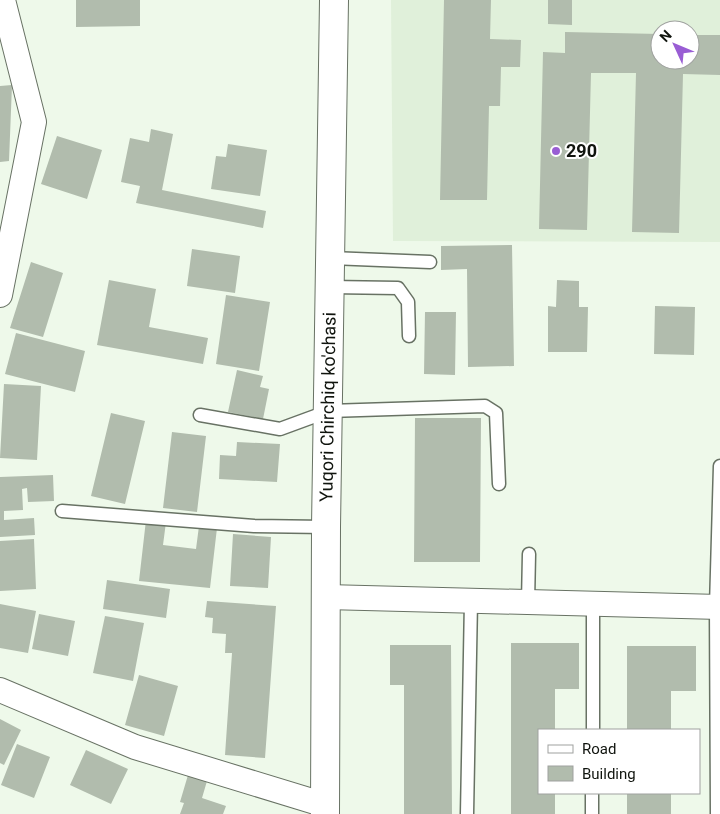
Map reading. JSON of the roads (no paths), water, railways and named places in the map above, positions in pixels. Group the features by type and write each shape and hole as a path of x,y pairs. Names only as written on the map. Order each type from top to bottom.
{"street":[{"path":"0,296 34,122 2,0"},
{"name":"Yuqori Chirchiq ko'chasi","path":"325,810 326,527 334,0"},
{"path":"326,597 718,607"},
{"path":"0,690 134,747 325,810"}],"lane":[{"path":"331,258 430,262"},
{"path":"330,287 398,288 408,302 409,336"},
{"path":"200,415 280,429 329,411 485,406 496,413 499,484"},
{"path":"717,814 720,466"},
{"path":"62,510 254,526 326,527"},
{"path":"528,602 529,554"},
{"path":"467,814 471,601"},
{"path":"593,729 594,604"},
{"path":"592,794 592,814"}],"place":[{"name":"290","path":"556,151"}]}
